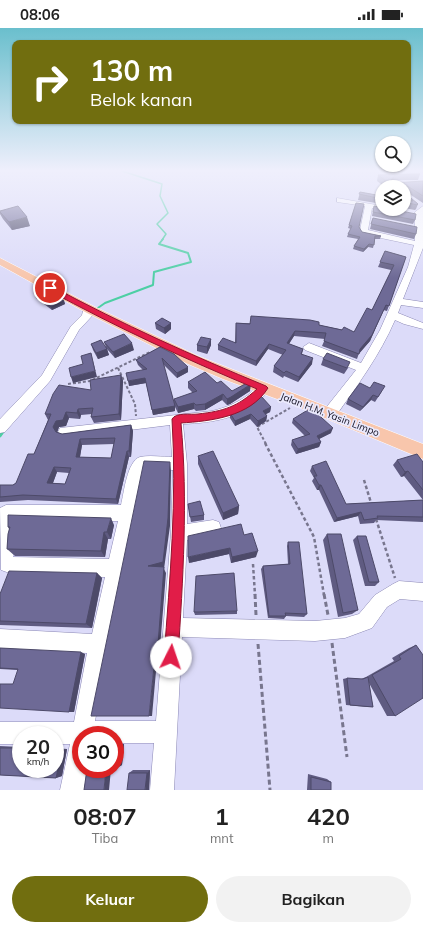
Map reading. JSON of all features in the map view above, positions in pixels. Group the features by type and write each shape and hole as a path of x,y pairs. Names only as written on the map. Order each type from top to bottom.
{"main road":[{"name":"Jalan H.M. Yasin Limpo","path":"0,261 89,310 163,346 221,372 330,413 423,452"}],"street":[{"path":"369,207 370,219 364,230 367,233 421,245"},
{"path":"330,413 363,368 380,341 410,274 421,245 416,229 418,210"},
{"path":"397,301 423,305"},
{"path":"0,428 46,378 75,328 87,316 89,310"},
{"path":"392,314 408,322 423,326"},
{"path":"309,347 363,368"},
{"path":"65,432 176,419 202,418 228,413 245,405 263,388"},
{"path":"162,790 174,627 179,533 180,464 176,419"},
{"path":"84,726 126,513 139,464 180,464"},
{"path":"116,568 15,566 7,564 4,555 6,513 126,513"},
{"path":"179,533 213,528"},
{"path":"174,627 257,630 345,628 365,621 381,601 399,590 423,592"},
{"path":"0,639 99,644"},
{"path":"124,734 166,732"},
{"path":"0,733 72,736"},
{"path":"72,790 74,778"}],"path":[{"path":"68,384 90,381 163,346"},
{"path":"118,368 135,404 137,423"},
{"path":"302,402 257,427 314,537 330,629 347,757"},
{"path":"364,480 373,510"},
{"path":"376,517 399,590"},
{"path":"253,564 270,790"}],"building":[{"path":"18,207 27,217 9,222 0,211"},
{"path":"355,207 363,207 359,227 362,232 381,236 375,236 374,245 369,244 364,249 354,246 360,237 348,234 352,226 349,225"},
{"path":"411,213 416,214 415,220 394,216 411,216"},
{"path":"373,218 417,227 416,234 371,224"},
{"path":"385,251 406,257 389,306 386,305 372,335 360,349 359,354 324,341 326,333 295,331 287,343 303,349 301,354 313,358 299,377 286,371 284,373 274,366 286,350 269,344 256,361 218,345 223,338 236,343 236,323 250,324 251,316 310,320 319,322 319,325 342,330 344,327 354,332 367,308 372,310 394,265 380,262"},
{"path":"46,290 64,301 51,307 35,295"},
{"path":"162,318 171,323 164,328 155,323"},
{"path":"124,334 132,343 113,352 104,342"},
{"path":"201,337 211,339 207,347 197,345"},
{"path":"101,340 107,349 96,353 91,344"},
{"path":"160,347 174,354 188,367 177,373 162,358 175,406 152,410 145,378 128,381 126,373 147,369 136,360"},
{"path":"91,353 95,371 71,377 69,368 83,364 81,356"},
{"path":"327,353 350,362 347,368 323,359"},
{"path":"205,372 217,383 221,381 232,391 247,383 251,384 227,399 223,394 205,404 196,405 194,403 178,407 174,399 197,391 188,382"},
{"path":"121,375 119,414 91,417 93,408 78,409 77,413 66,412 63,420 56,421 53,427 56,432 62,434 131,425 129,451 127,451 116,499 23,495 0,497 0,485 13,485 16,483 28,454 34,454 51,414 45,414 53,394 59,385 91,390 90,380","holes":["115,438 111,458 76,457 80,439","54,467 71,468 65,484 47,483"]},
{"path":"374,382 385,386 378,397 373,395 363,407 348,399 360,383 370,388"},
{"path":"261,396 271,407 263,411 267,416 258,421 251,414 235,421 230,413 244,408"},
{"path":"311,408 333,428 317,436 321,442 298,449 292,440 310,434 293,419"},
{"path":"213,451 239,506 223,513 198,456"},
{"path":"417,454 423,462 423,490 408,471 405,472 397,460"},
{"path":"144,461 170,462 168,518 163,562 148,566 164,567 157,657 155,657 149,716 91,716"},
{"path":"326,461 346,504 423,500 423,517 377,516 378,518 364,520 361,512 337,518 321,485 319,485 314,476 317,476 312,466"},
{"path":"200,501 204,515 190,517 188,504"},
{"path":"8,515 111,518 107,532 104,532 101,551 7,549 10,527 8,527"},
{"path":"241,524 244,535 252,533 258,551 232,557 230,548 188,557 188,536"},
{"path":"327,534 341,534 358,610 343,613"},
{"path":"357,536 366,536 379,582 369,582"},
{"path":"288,542 299,542 307,614 285,613 286,616 269,616 263,566 290,564"},
{"path":"9,571 97,573 86,624 0,621 0,594"},
{"path":"234,573 237,611 194,612 196,576"},
{"path":"416,645 423,655 423,698 395,716 372,675 401,659 399,656"},
{"path":"0,648 81,652 69,712 0,708 0,684 13,684 18,669 0,668"},
{"path":"368,677 373,707 350,705 347,678 363,679"},
{"path":"0,748 12,748 12,776 0,775"},
{"path":"129,773 147,773 145,790 127,790"},
{"path":"311,777 331,782 331,790 311,790"},
{"path":"86,778 105,778 104,790 84,790"}],"waterway":[{"path":"162,240 166,234 157,224 168,213 165,207"},
{"path":"95,310 105,303 153,285 154,272 191,262 188,253 159,244 163,239"},
{"path":"0,436 5,429"}],"route":[{"path":"50,288 104,317 183,355 228,375 263,388 259,394 245,405 228,413 197,418 176,419 180,464 179,533 171,657"}]}
